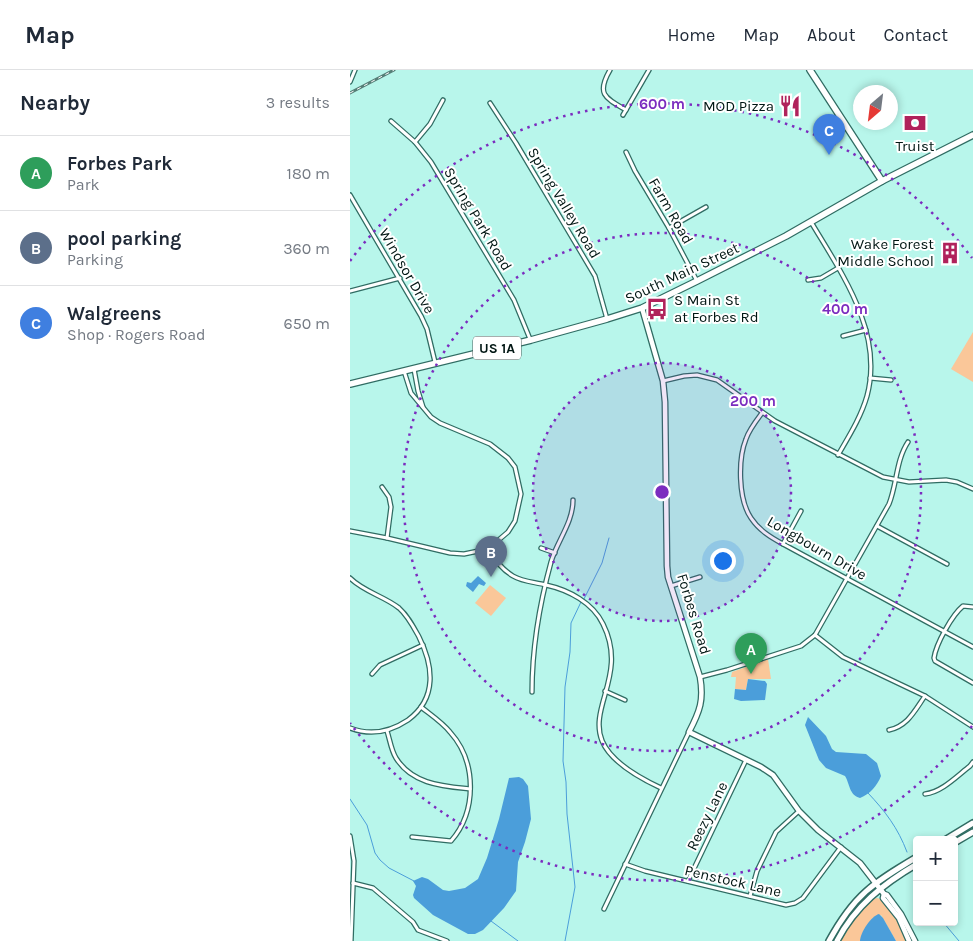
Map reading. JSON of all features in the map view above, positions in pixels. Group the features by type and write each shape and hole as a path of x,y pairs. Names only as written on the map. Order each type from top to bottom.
{"main road":[{"path":"810,70 882,181"},
{"name":"South Main Street","path":"350,384 531,340 642,308 812,222 882,181 973,135"},
{"path":"952,836 973,823"},
{"path":"958,841 973,832"},
{"path":"829,941 851,906 913,860"},
{"path":"837,941 852,916 878,885 913,866"}],"street":[{"path":"350,82 355,70"},
{"path":"610,70 602,87 605,96 608,100 626,110"},
{"path":"623,115 649,70"},
{"path":"415,142 430,124 443,100"},
{"name":"Spring Valley Road","path":"490,103 595,276 607,319"},
{"name":"Spring Park Road","path":"391,122 415,142 431,162 514,300 531,340"},
{"name":"Farm Road","path":"626,152 697,281"},
{"name":"Windsor Drive","path":"350,195 424,322 435,362"},
{"path":"669,228 706,207"},
{"path":"812,222 858,304 869,343 870,378 862,408 838,455"},
{"path":"808,280 821,278 838,268"},
{"path":"350,291 400,278"},
{"name":"Forbes Road","path":"604,909 698,714 703,691 700,676 671,586 667,566 666,432 663,380 642,308"},
{"path":"843,336 866,330"},
{"path":"414,368 423,407"},
{"path":"350,532 386,538 450,554 464,554 488,549 508,532 515,521 521,494 515,467 508,458 490,444 440,423 411,393 404,370"},
{"path":"663,380 697,375 712,378 726,385 762,413 838,455 883,477 909,482 946,480 957,482 973,489"},
{"path":"870,378 891,380"},
{"name":"Longbourn Drive","path":"762,413 746,437 741,459 743,499 750,518 760,529 783,544 973,647"},
{"path":"700,676 727,670 800,646 815,635 891,499 903,450 908,442"},
{"path":"382,487 389,497 391,507 386,538"},
{"path":"532,692 534,638 555,553 573,511 573,500"},
{"path":"783,544 801,511"},
{"path":"877,526 947,564"},
{"path":"541,548 555,553"},
{"path":"488,549 494,558 514,577 565,590 581,599 594,611 610,638 612,653 611,669 598,718 599,731 604,745 615,760 626,769 662,788"},
{"path":"671,586 700,577"},
{"path":"350,578 362,588 398,607 412,623 429,660 431,676 421,707 411,717 387,731 366,732 350,728"},
{"path":"973,607 963,606 958,610 934,653 935,661 973,682"},
{"path":"815,635 843,657 925,696 973,727"},
{"path":"372,674 380,665 423,645"},
{"path":"605,691 624,700"},
{"path":"889,730 904,724 925,696"},
{"path":"412,837 446,842 451,841 468,811 470,789 469,768 457,742 441,723 421,707"},
{"path":"387,731 395,756 400,764 412,774 431,784 470,789"},
{"path":"689,732 773,775 799,810 818,830 841,846 860,863 901,914 915,941"},
{"name":"Reezy Lane","path":"688,882 746,760"},
{"path":"925,794 933,793 973,762"},
{"path":"750,896 757,872 776,832 799,810"},
{"path":"350,836 354,861 351,941"},
{"name":"Penstock Lane","path":"625,864 645,872 786,905 795,904 803,898 841,846"},
{"path":"353,883 373,888 413,922 418,930 447,941"},
{"path":"884,894 883,898 899,918 909,941"}],"shaded area":[{"path":"973,332 973,382 951,369"},
{"path":"490,585 506,598 491,616 475,603"},
{"path":"768,659 771,679 748,679 746,690 735,689 736,677 731,677 732,672"},
{"path":"877,898 892,909 908,941 896,941 881,915 860,941 840,941 861,909 871,900"}],"water":[{"path":"478,576 486,583 484,586 479,584 473,592 466,586 467,582 471,583"},
{"path":"748,679 765,681 767,684 765,700 741,701 734,699 735,689 746,690"},
{"path":"808,717 826,736 832,749 836,752 866,754 877,763 881,776 870,792 860,798 856,797 845,776 826,768 819,760 805,725"},
{"path":"519,777 528,786 531,819 518,862 516,891 504,908 483,930 475,934 468,934 433,915 414,898 416,886 413,881 422,877 443,890 449,891 465,888 478,879 487,858 499,819 509,778"},
{"path":"879,914 896,941 860,941 866,925"}],"waterway":[{"path":"584,599 602,563 609,538"},
{"path":"565,941 575,887 563,761 565,687 570,652 571,623 581,602"},
{"path":"868,793 880,806 900,835 907,852"},
{"path":"350,799 367,825 375,853 380,860 389,868 414,881"},
{"path":"491,921 518,941"},
{"path":"946,926 959,941"}],"railway":[{"path":"350,93 394,70"}],"place":[{"name":"MOD Pizza","path":"790,106"},
{"name":"Truist","path":"915,123"},
{"name":"Walgreens","path":"829,155"},
{"name":"Wake Forest Middle School","path":"950,253"},
{"name":"S Main St at Forbes Rd","path":"657,309"},
{"name":"pool parking","path":"491,577"},
{"name":"Forbes Park","path":"751,674"}]}
